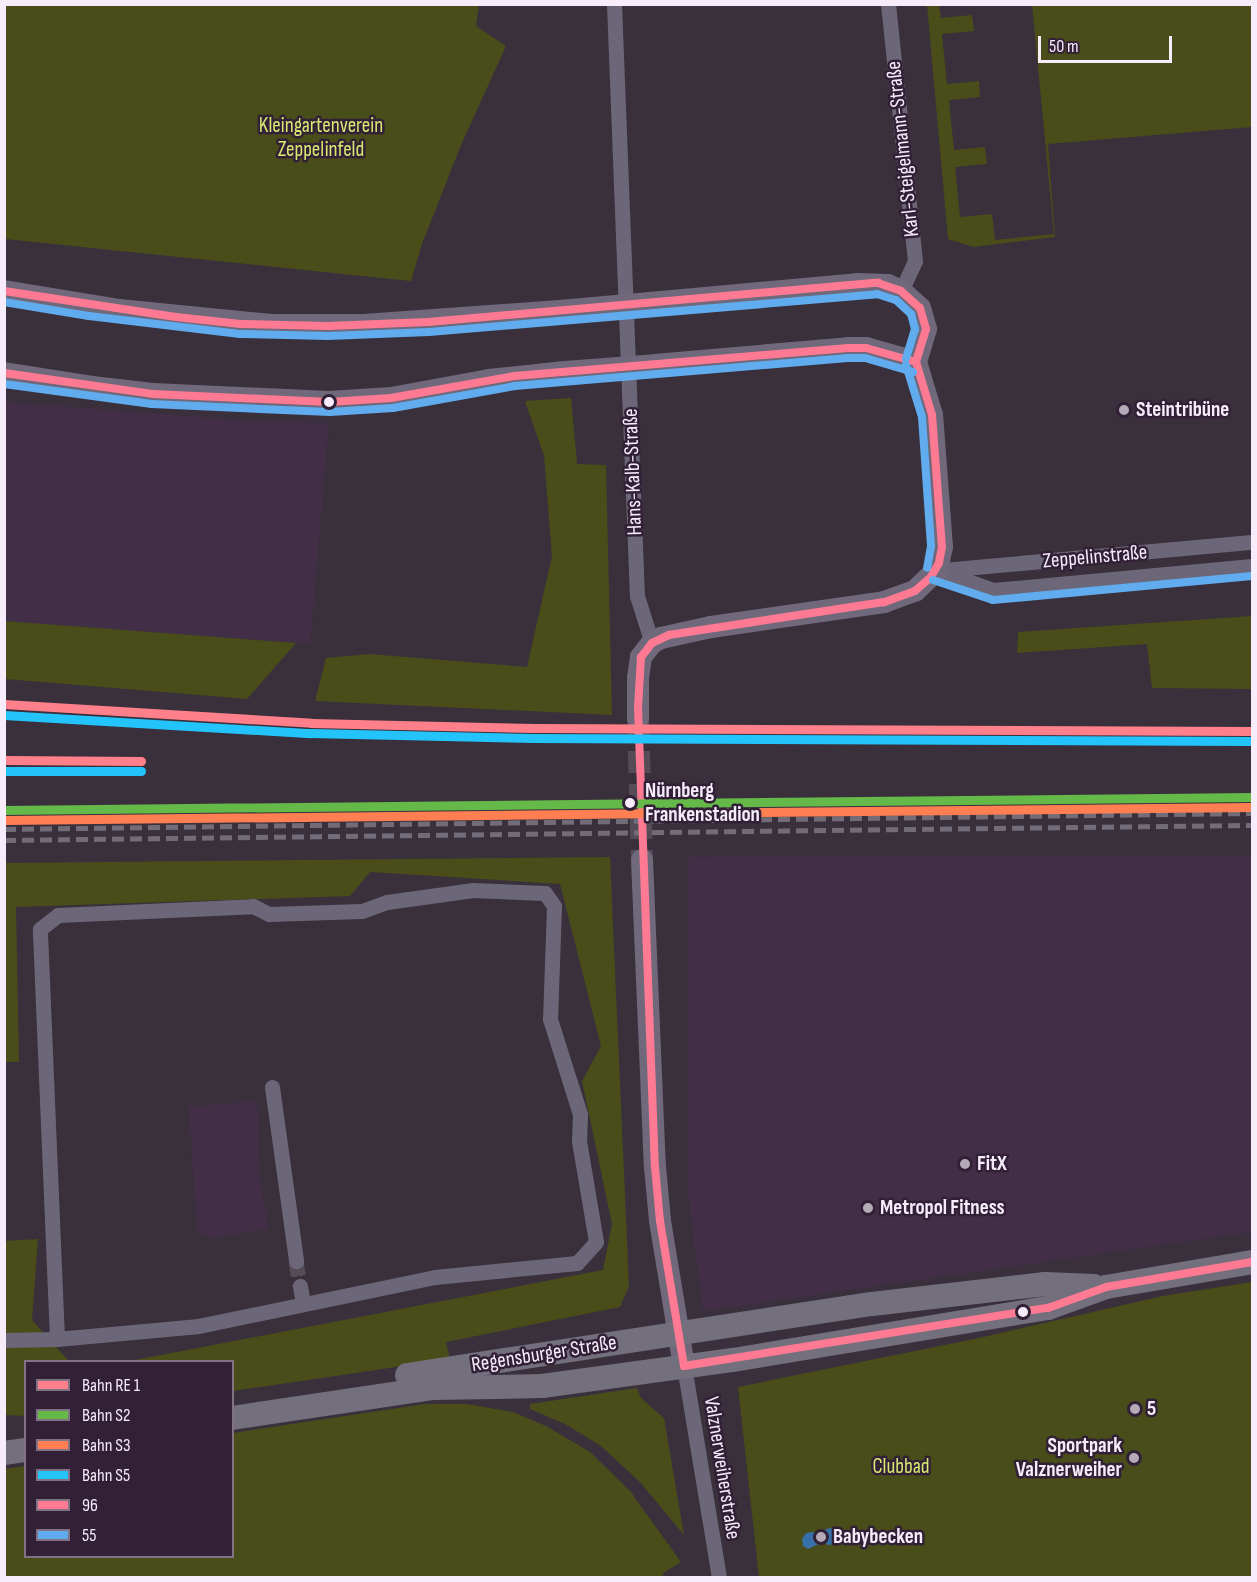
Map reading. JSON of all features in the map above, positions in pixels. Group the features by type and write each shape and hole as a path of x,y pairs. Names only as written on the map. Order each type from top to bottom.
{"main road":[{"path":"4,291 119,310 272,325 364,326 857,284 888,285 901,291 920,308 926,329 916,362 932,415 942,547 937,570 915,591 884,602 711,627 669,635 652,643 641,657 639,667 638,717"},
{"path":"4,373 153,394 329,402 391,398 489,380 565,372 848,348 866,348 916,362"},
{"path":"642,860 655,1167 660,1221 684,1366"},
{"name":"Regensburger Straße","path":"234,1418 432,1388 542,1386 684,1366 1048,1308 1106,1287 1252,1262"},
{"name":"Regensburger Straße","path":"234,1402 872,1304 1045,1284 1106,1287"},
{"path":"4,1437 24,1433"},
{"path":"4,1454 24,1450"}],"street":[{"name":"Hans-Kalb-Straße","path":"614,4 637,596 652,643"},
{"name":"Karl-Steigelmann-Straße","path":"888,4 915,261 901,291"},
{"name":"Zeppelinstraße","path":"937,570 1252,542"},
{"name":"Zeppelinstraße","path":"937,570 993,590 1252,566"},
{"path":"4,1340 57,1339 200,1326 435,1277 577,1263 596,1242 579,1141 580,1114 550,1019 554,906 545,893 473,890 387,902 362,911 268,914 253,906 68,914 57,915 40,929 57,1339"},
{"path":"272,1087 296,1261"},
{"path":"300,1286 303,1303"},
{"name":"Valznerweiherstraße","path":"684,1366 719,1578"}],"shaded area":[{"path":"4,402 267,422 329,423 310,644 5,621"},
{"path":"1252,856 1252,1232 703,1311 687,1185 687,857"},
{"path":"257,1101 260,1179 268,1228 215,1238 197,1233 189,1107"}],"green space":[{"name":"Kleingartenverein Zeppelinfeld","path":"5,4 479,5 476,26 506,46 461,145 422,244 411,281 5,239"},
{"path":"927,5 939,5 941,18 972,15 974,31 942,34 947,84 979,81 980,97 949,100 954,150 985,147 987,164 955,167 960,217 992,214 995,240 1054,234 1032,5 1252,5 1252,127 1048,144 1055,237 973,247 948,239"},
{"path":"571,398 577,464 606,465 612,715 315,701 326,658 369,654 527,667 552,556 544,456 525,401"},
{"path":"1252,616 1252,689 1152,688 1147,644 1017,653 1018,632"},
{"path":"5,621 296,643 247,699 5,679"},
{"path":"610,857 629,1286 620,1307 446,1342 450,1359 234,1391 234,1360 135,1360 603,1270 612,1224 582,1081 601,1046 560,884 370,872 350,896 16,907 19,1062 5,1062 5,863"},
{"path":"38,1239 32,1320 68,1360 24,1360 24,1416 5,1415 4,1241"},
{"name":"Clubbad","path":"1252,1282 1252,1577 759,1577 738,1387 979,1338 1163,1296"},
{"path":"637,1388 641,1398 664,1418 684,1535 640,1482 601,1446 565,1424 530,1409 530,1404"},
{"path":"425,1404 467,1404 513,1412 546,1426 590,1452 630,1491 681,1562 663,1573 664,1578 5,1577 5,1469 24,1466 24,1558 234,1558 234,1433"}],"water":[{"name":"Babybecken","path":"832,1528 837,1532 839,1539 834,1544 828,1545 823,1542 808,1549 803,1546 802,1539 806,1533 813,1532 822,1535 826,1529"}],"tunnel":[{"path":"638,718 642,860"},
{"path":"296,1261 300,1286"}],"railway":[{"path":"4,829 1252,813"},
{"path":"4,840 1252,825"}],"transit line":[{"name":"96","path":"4,291 176,317 241,324 328,326 428,322 878,283 901,291 920,308 926,329 916,362"},
{"name":"55","path":"4,302 89,316 240,334 328,336 429,332 877,294 896,300 911,314 915,329 906,359"},
{"name":"96","path":"4,373 153,394 329,402 391,398 514,376 848,348 866,348 916,362"},
{"name":"55","path":"4,384 152,404 330,412 393,408 515,386 848,358 865,358 913,372"},
{"name":"96","path":"916,362 932,415 942,547 939,563 931,577 915,591 884,602 669,635 652,643 641,657 638,707 655,1167 660,1221 684,1366 1048,1308 1106,1287 1252,1262"},
{"name":"55","path":"906,365 922,417 931,546 927,568"},
{"name":"55","path":"933,580 993,600 1252,576"},
{"path":"4,704 311,723 534,728 1252,731"},
{"path":"4,760 141,761"}],"rail line":[{"name":"S5","path":"4,715 310,733 534,738 1252,741"},
{"name":"S5","path":"4,771 141,771"},
{"name":"S2","path":"4,810 1252,797"},
{"name":"S3","path":"4,820 1252,807"}],"place":[{"name":"Steintribüne","path":"1124,410"},
{"name":"Nürnberg Frankenstadion","path":"630,803"},
{"name":"FitX","path":"965,1164"},
{"name":"Metropol Fitness","path":"868,1208"},
{"name":"5","path":"1135,1409"},
{"name":"Sportpark Valznerweiher","path":"1134,1458"},
{"name":"Babybecken","path":"821,1537"}]}
